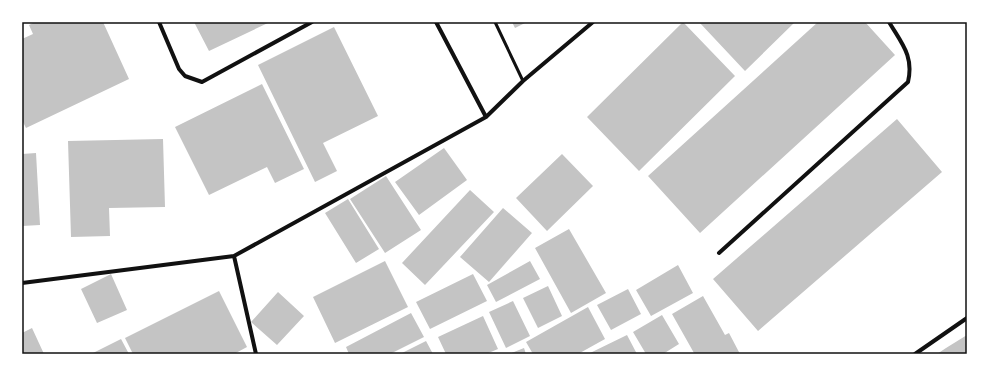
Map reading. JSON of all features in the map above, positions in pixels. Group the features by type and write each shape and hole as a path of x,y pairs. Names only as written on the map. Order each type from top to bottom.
{"street":[{"path":"159,22 179,69 185,76 202,82 312,22"},
{"path":"436,22 486,117"},
{"path":"22,284 234,256 486,117 523,81 593,22"},
{"path":"719,253 908,82 911,68 907,54 889,22"},
{"path":"234,256 256,354"},
{"path":"915,354 967,318"}],"lane":[{"path":"495,22 523,81"}],"building":[{"path":"35,22 103,22 129,79 26,128 22,120 22,39 33,34 29,25"},
{"path":"194,22 270,22 209,51"},
{"path":"512,22 527,22 515,28"},
{"path":"683,22 735,76 639,171 587,117"},
{"path":"699,22 795,22 745,71"},
{"path":"818,22 865,22 895,55 700,233 648,176"},
{"path":"334,27 378,116 323,143 337,171 315,182 258,65"},
{"path":"262,84 304,169 275,183 267,167 209,195 175,127"},
{"path":"897,119 942,172 758,331 713,279"},
{"path":"163,139 165,207 109,208 110,236 71,237 68,141"},
{"path":"444,148 467,180 419,215 395,182"},
{"path":"36,153 40,225 22,226 22,154"},
{"path":"562,154 593,186 547,231 516,198"},
{"path":"386,176 421,230 385,253 350,199"},
{"path":"470,190 494,212 425,285 402,263"},
{"path":"348,199 379,249 356,263 325,213"},
{"path":"503,208 532,233 489,282 460,257"},
{"path":"569,229 606,293 571,313 535,248"},
{"path":"385,261 408,307 335,343 313,297"},
{"path":"530,261 540,279 496,302 487,285"},
{"path":"678,265 693,293 651,316 636,290"},
{"path":"111,274 127,310 97,323 81,289"},
{"path":"473,274 487,301 430,329 416,302"},
{"path":"548,286 562,316 538,328 523,298"},
{"path":"628,289 641,314 611,330 597,305"},
{"path":"219,291 247,347 234,354 133,354 125,338"},
{"path":"278,292 304,316 277,345 251,322"},
{"path":"703,296 725,335 729,333 740,354 693,354 694,353 672,314"},
{"path":"513,301 530,336 506,348 489,312"},
{"path":"588,307 605,339 578,354 533,354 526,342"},
{"path":"411,313 424,337 390,354 349,354 346,347"},
{"path":"662,315 679,344 663,354 646,354 633,332"},
{"path":"483,316 498,349 486,354 446,354 438,337"},
{"path":"32,328 44,354 22,354 22,333"},
{"path":"627,335 637,354 588,354"},
{"path":"967,335 967,354 937,354 946,348"},
{"path":"121,339 129,354 91,354"},
{"path":"426,341 433,354 400,354"},
{"path":"524,348 526,354 509,354"}]}
